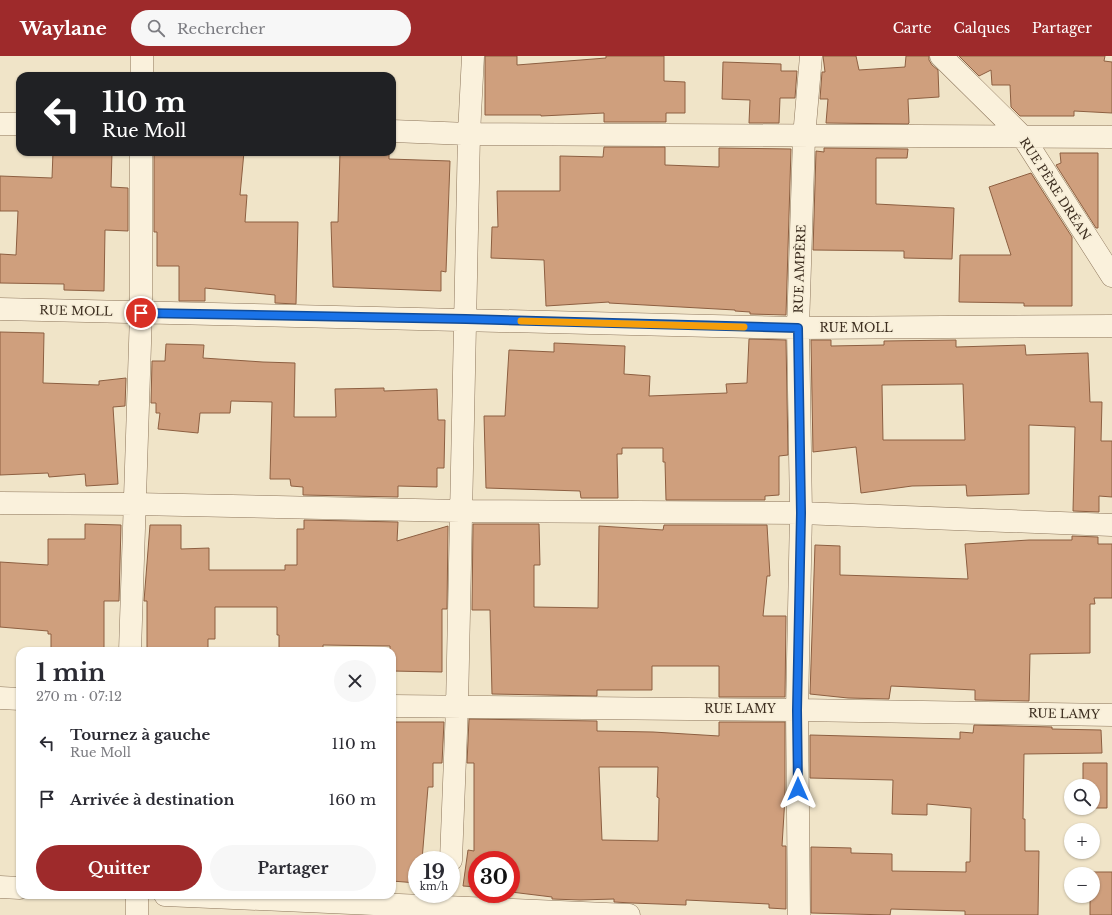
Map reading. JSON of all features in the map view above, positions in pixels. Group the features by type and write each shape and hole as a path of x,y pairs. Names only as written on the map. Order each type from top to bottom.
{"street":[{"path":"142,56 142,72"},
{"path":"451,851 473,56"},
{"name":"RUE AMPÈRE","path":"799,915 797,710 801,513 798,328 804,137 811,56"},
{"name":"RUE PÈRE DRÉAN","path":"941,56 1023,137 1112,276"},
{"path":"0,124 16,124"},
{"path":"396,131 470,134 804,137 1112,137"},
{"path":"130,647 141,313 141,156"},
{"name":"RUE MOLL","path":"0,309 798,328 1112,326"},
{"path":"0,503 135,504 460,511 801,513 1112,525"},
{"path":"0,698 16,699"},
{"name":"RUE LAMY","path":"396,706 1112,715"},
{"path":"0,887 16,888"},
{"path":"137,899 137,915"},
{"path":"279,899 449,905 629,915"}],"building":[{"path":"485,56 517,56 517,65 606,58 606,56 664,56 664,81 685,82 685,113 666,113 666,122 604,122 604,113 541,116 485,115"},
{"path":"823,56 856,56 859,70 905,67 906,56 929,56 929,60 932,65 938,70 939,97 908,99 908,124 826,123 828,99 820,99 822,72 825,72"},
{"path":"959,56 1105,56 1104,61 1112,62 1112,113 1074,111 1074,116 1020,116 1011,107 1010,85 992,85 991,70 979,76"},
{"path":"723,62 781,64 781,71 797,71 795,98 780,98 779,123 749,123 750,100 722,99"},
{"path":"604,147 665,147 665,165 719,167 719,148 791,149 786,315 750,314 750,312 735,310 609,302 546,306 544,260 491,258 492,227 498,227 497,191 560,191 560,156 603,157"},
{"path":"824,148 908,149 907,158 876,158 876,204 954,208 952,259 904,258 904,251 813,250 816,151 824,152"},
{"path":"1060,153 1098,153 1098,228 1096,228 1056,165 1061,163"},
{"path":"53,156 112,156 111,187 128,188 128,231 105,230 104,291 64,290 64,284 0,283 0,254 16,255 18,211 0,211 0,176 52,178"},
{"path":"154,156 244,156 240,195 247,195 245,222 298,222 296,304 275,303 275,295 205,288 205,301 179,301 179,266 157,266 157,232 154,232"},
{"path":"340,156 389,156 389,159 450,161 446,272 441,271 441,291 333,287 331,222 338,222"},
{"path":"1031,173 1072,237 1072,306 1024,306 1024,303 959,302 960,255 1011,255 989,187"},
{"path":"0,332 44,333 43,383 99,385 99,381 126,378 125,406 113,407 118,484 86,486 85,474 49,477 48,473 0,475"},
{"path":"749,339 786,340 788,455 779,456 779,495 765,496 765,500 666,500 663,448 622,448 622,454 617,454 618,498 581,498 580,491 486,488 484,416 505,416 509,350 554,352 554,343 625,346 624,374 650,376 649,396 727,393 726,384 747,383"},
{"path":"811,340 831,340 831,346 884,345 884,341 956,340 956,347 1025,345 1026,355 1088,353 1090,402 1102,402 1101,441 1112,441 1112,497 1099,496 1099,512 1073,511 1075,427 1029,425 1029,494 967,496 966,485 912,486 861,493 856,447 813,452","holes":["963,384 965,440 883,440 882,385"]},
{"path":"166,344 204,345 203,358 295,363 294,417 336,417 335,389 384,388 384,391 437,389 438,420 445,420 444,468 437,468 437,487 398,486 398,497 303,495 303,487 291,486 290,479 270,479 272,402 231,401 230,413 200,413 198,433 158,429 160,413 156,413 156,403 151,403 152,361 165,361"},
{"path":"304,520 398,522 397,541 448,526 447,609 442,609 442,672 396,671 396,647 390,646 323,645 323,647 279,647 279,635 277,635 277,607 215,607 215,639 208,639 208,647 147,647 147,601 144,601 150,525 181,525 181,549 209,548 209,570 285,570 285,565 297,565 297,529 304,529"},
{"path":"85,524 121,525 119,601 104,601 104,647 51,647 51,634 48,634 48,631 0,627 0,562 48,565 48,539 85,539"},
{"path":"473,524 539,524 540,565 534,565 534,607 598,608 599,526 663,530 664,525 767,525 770,576 767,576 763,616 786,616 785,697 719,697 719,666 652,666 652,690 597,690 597,696 492,694 490,610 472,610"},
{"path":"1072,536 1098,537 1098,544 1112,544 1112,598 1094,598 1095,604 1090,604 1090,653 1030,654 1029,701 975,700 975,690 891,686 889,699 848,698 810,694 815,545 840,546 840,575 968,579 965,544 1029,540 1072,540"},
{"path":"469,719 597,721 597,731 653,732 719,736 719,722 785,722 785,797 782,846 786,846 786,909 769,908 769,904 686,900 686,905 614,902 614,899 552,899 552,897 520,893 520,851 474,851 474,763 467,763","holes":["599,767 658,767 657,797 659,798 658,841 602,840"]},
{"path":"396,722 444,722 442,763 433,763 433,787 428,787 423,851 408,851 408,882 396,881"},
{"path":"974,725 1101,730 1102,753 1024,754 1023,819 1025,819 1025,851 1039,851 1038,915 965,915 965,911 891,909 890,915 811,913 811,847 851,848 851,853 892,854 892,871 966,872 966,862 970,862 971,808 927,804 927,815 892,814 893,780 810,778 810,735 960,739 960,732 973,733"},
{"path":"1083,763 1107,763 1107,808 1100,808 1100,779 1083,779"},
{"path":"468,850 474,851 468,851 468,886 463,886"},
{"path":"1100,872 1112,872 1112,915 1090,915 1090,903 1100,903"}],"slow traffic":[{"path":"521,321 744,327"}],"route":[{"path":"141,313 466,319 798,328 801,513 797,710 798,789"}]}
